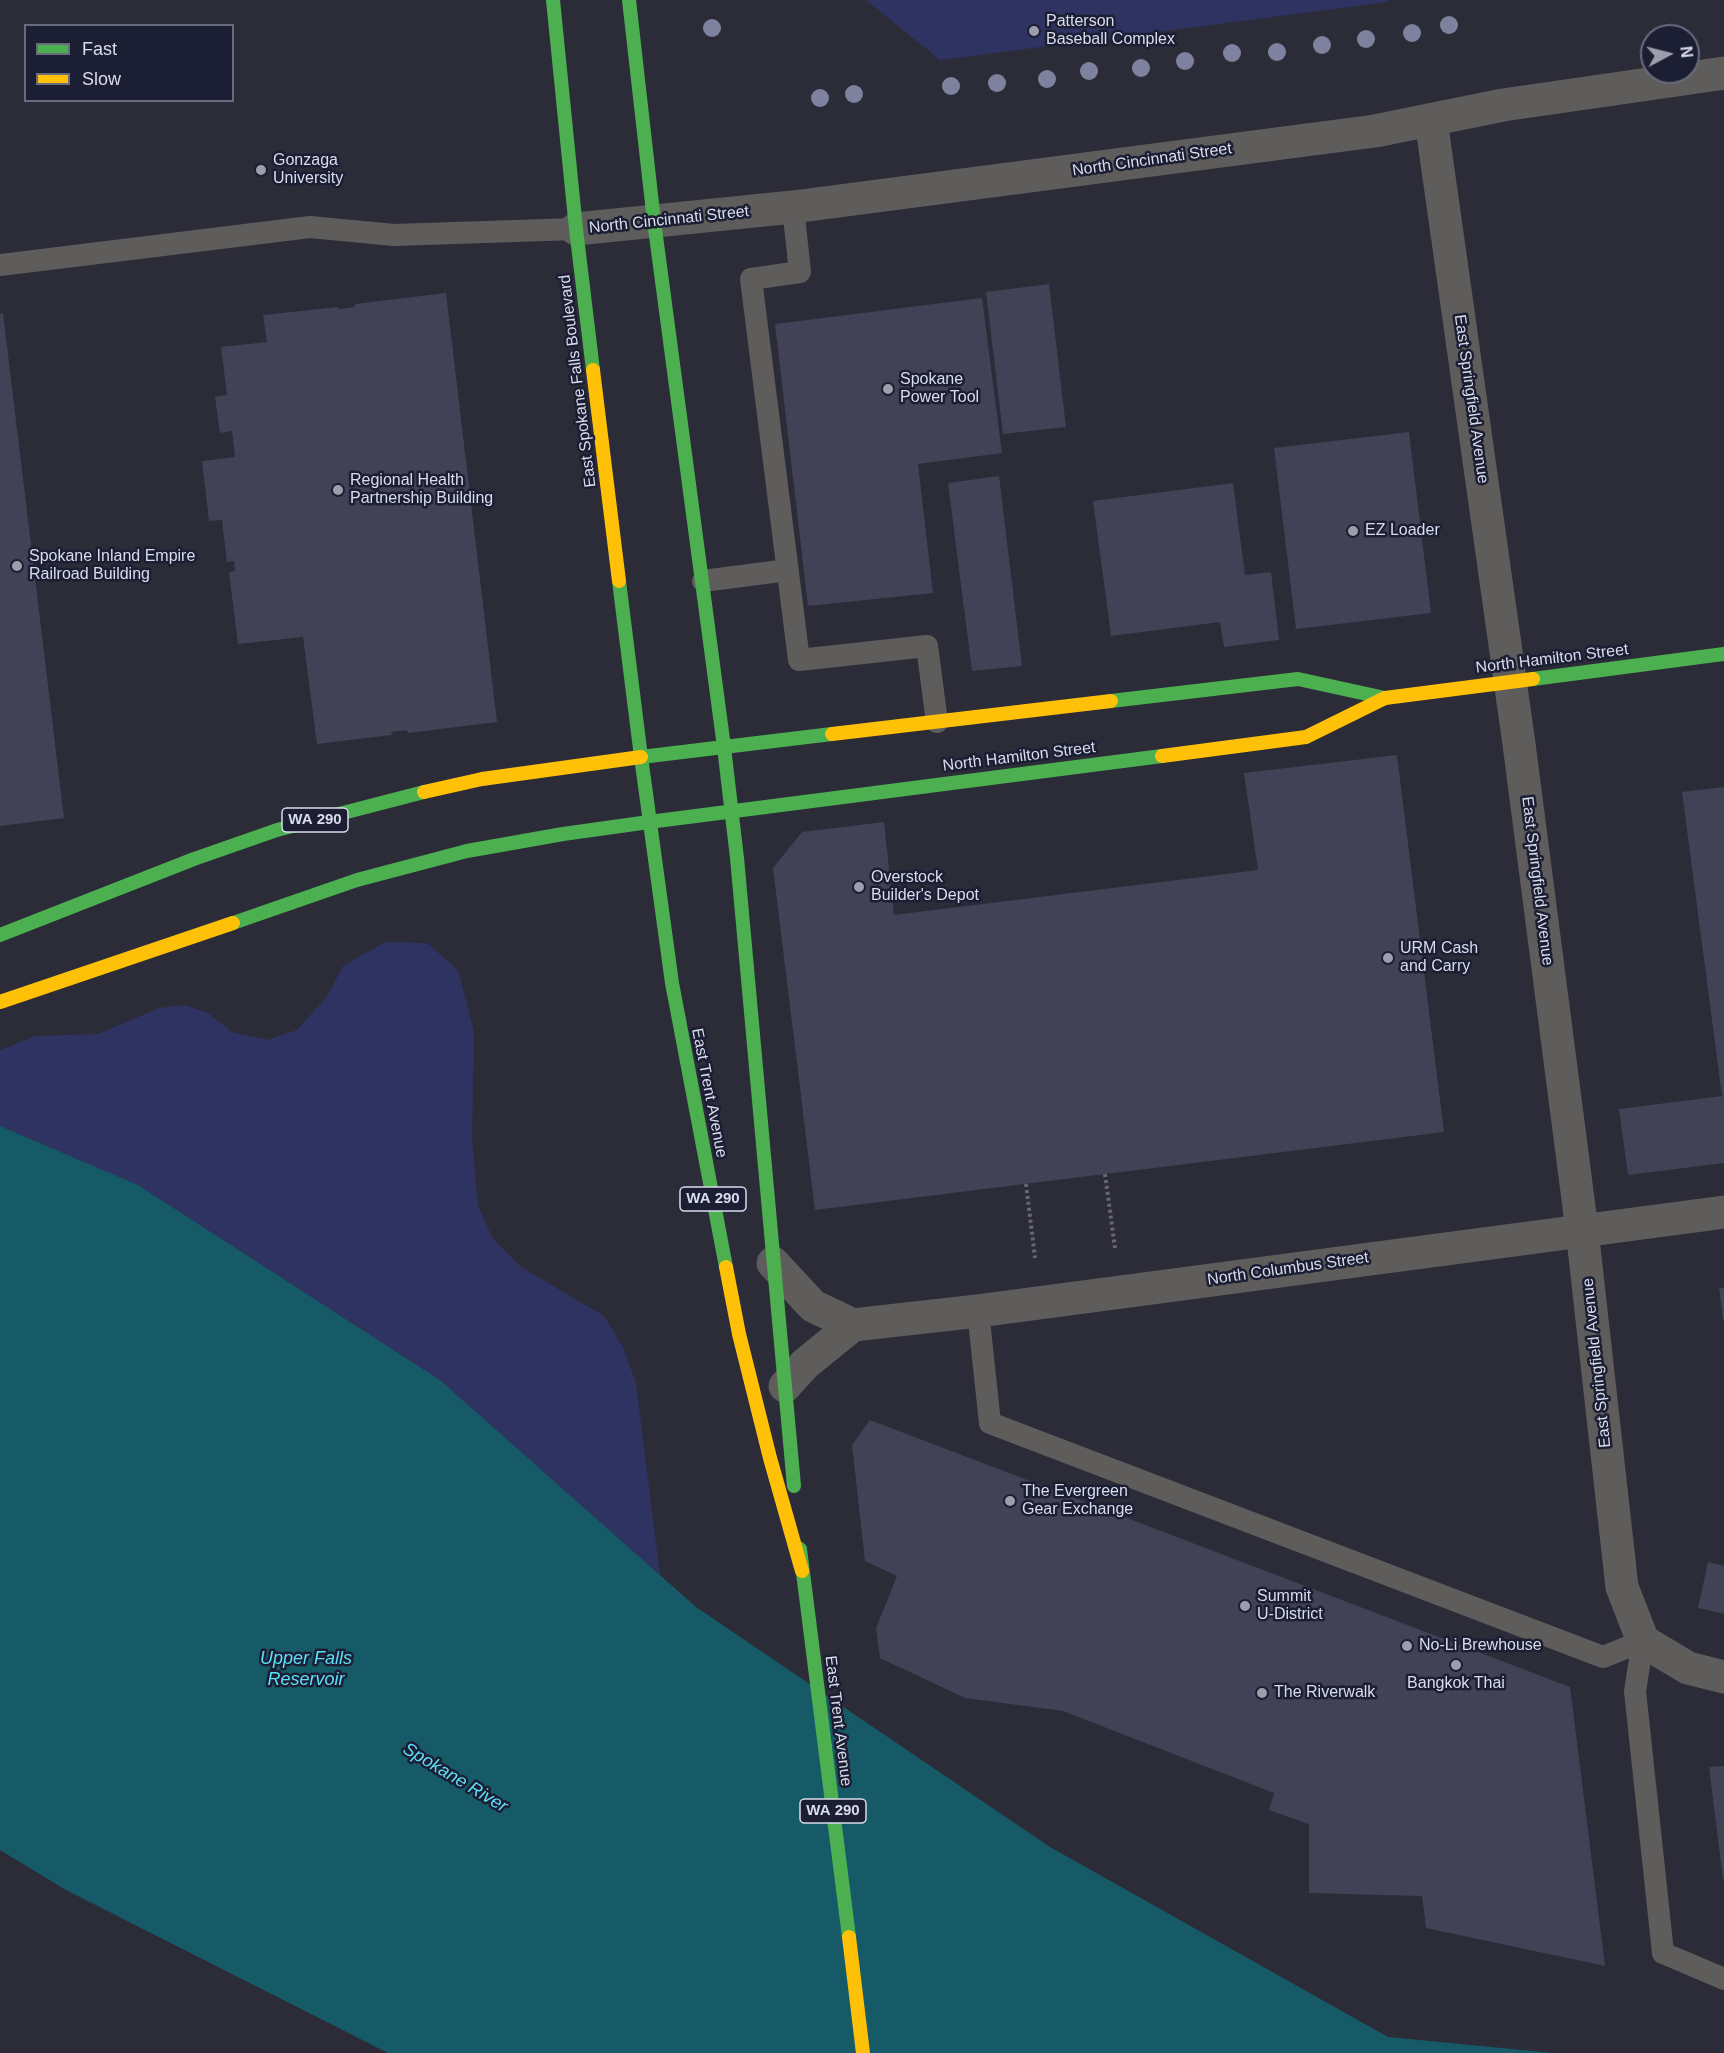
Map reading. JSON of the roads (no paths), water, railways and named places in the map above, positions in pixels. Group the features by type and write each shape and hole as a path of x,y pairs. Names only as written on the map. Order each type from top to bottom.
{"main road":[{"name":"East Spokane Falls Boulevard","path":"553,0 576,229 641,757"},
{"path":"629,0 654,221 724,747"},
{"name":"North Hamilton Street","path":"0,1002 357,879 467,851 531,839 732,810 1306,737 1385,698 1724,654"},
{"name":"North Hamilton Street","path":"641,757 1298,679 1385,698"},
{"name":"East Trent Avenue","path":"724,747 732,810 802,1571 863,2053"},
{"name":"East Trent Avenue","path":"641,757 672,983 739,1334 770,1458 802,1571"},
{"name":"WA 290","path":"1,935 194,859 277,830 415,794 482,780 641,757"}],"street":[{"name":"North Cincinnati Street","path":"576,229 793,207 1375,131 1503,105 1724,74"},
{"name":"East Springfield Avenue","path":"1431,120 1511,680 1582,1230 1622,1587 1643,1641"},
{"name":"North Columbus Street","path":"853,1325 978,1311 1724,1212"},
{"path":"773,1263 813,1306 853,1325 817,1353 785,1386"},
{"path":"1643,1641 1688,1668 1724,1677"}],"lane":[{"path":"793,207 800,272 751,279 799,660 927,646 937,722"},
{"path":"0,265 310,227 394,235 576,229"},
{"path":"703,581 788,570"},
{"path":"978,1311 990,1423 1603,1657 1643,1641"},
{"path":"1643,1641 1635,1691 1663,1953 1724,1979"}],"water":[{"name":"Upper Falls Reservoir","path":"0,1126 138,1185 440,1380 696,1607 1050,1847 1388,2037 1553,2053 388,2053 66,1890 0,1850"}],"place":[{"name":"Patterson Baseball Complex","path":"1034,31"},
{"name":"Gonzaga University","path":"261,170"},
{"name":"Spokane Power Tool","path":"888,389"},
{"name":"Regional Health Partnership Building","path":"338,490"},
{"name":"EZ Loader","path":"1353,531"},
{"name":"Spokane Inland Empire Railroad Building","path":"17,566"},
{"name":"Overstock Builder's Depot","path":"859,887"},
{"name":"URM Cash and Carry","path":"1388,958"},
{"name":"The Evergreen Gear Exchange","path":"1010,1501"},
{"name":"Summit U-District","path":"1245,1606"},
{"name":"No-Li Brewhouse","path":"1407,1646"},
{"name":"Bangkok Thai","path":"1456,1665"},
{"name":"The Riverwalk","path":"1262,1693"}],"water label":[{"name":"Spokane River","path":"455,1778"}]}
